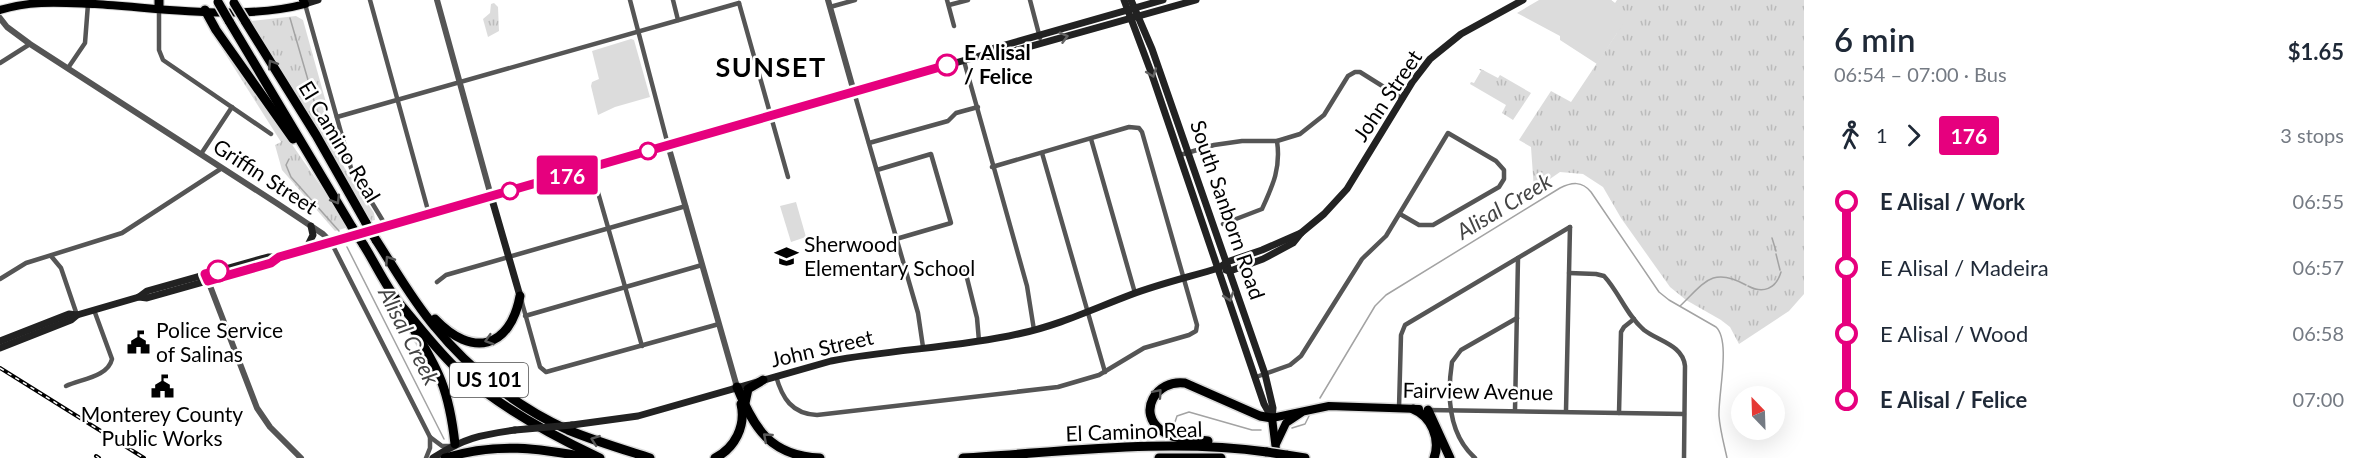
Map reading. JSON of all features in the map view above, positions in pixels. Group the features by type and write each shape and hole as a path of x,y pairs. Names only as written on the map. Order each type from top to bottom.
{"highway":[{"name":"El Camino Real","path":"217,1 399,302 442,354 491,396 555,437 600,458"},
{"name":"El Camino Real","path":"233,2 316,135 376,240 435,327 490,381 529,409 566,429 650,458"},
{"path":"205,10 216,30 309,162 320,172"},
{"path":"410,292 446,330 464,340 476,343 492,341 507,331 515,317 520,296"},
{"path":"399,302 442,380 450,405 453,445"},
{"path":"747,411 745,400 747,390 763,380"},
{"path":"1236,447 1175,436 1163,431 1155,423 1151,413 1151,402 1155,393 1168,384 1185,382 1260,416 1272,418"},
{"path":"737,387 747,411 762,434 776,445 803,457 820,458"},
{"path":"715,458 731,447 740,430 743,413 737,387"},
{"name":"Fairview Avenue","path":"1272,418 1307,409 1334,406 1428,410"},
{"path":"1276,445 1286,423 1307,409"},
{"path":"1413,409 1422,414 1434,434 1437,443 1434,458"},
{"path":"1428,410 1450,458"},
{"name":"South Sanborn Road","path":"1272,418 1276,445 1282,456"},
{"name":"El Camino Real","path":"963,458 1178,445 1236,447 1305,458"},
{"path":"445,458 479,449 515,448 551,450 590,458"},
{"name":"El Camino Real","path":"1159,458 1221,458"}],"main road":[{"path":"275,10 289,0"},
{"path":"0,10 48,2 159,4 244,12 275,10 318,0"},
{"path":"1124,0 1131,5 1135,17"},
{"path":"983,56 991,49 1131,5 1163,0"},
{"path":"0,348 71,320 77,315 139,297 147,291 206,278 268,256 279,257 964,61 983,56 992,57 1196,0"},
{"name":"John Street","path":"1230,271 1280,251 1293,243 1347,189 1422,69 1438,51 1461,34 1523,0"},
{"name":"South Sanborn Road","path":"1135,17 1188,152 1227,262 1265,374 1273,408 1272,418"},
{"name":"South Sanborn Road","path":"1135,17 1264,404 1272,418"},
{"path":"491,196 520,296"},
{"path":"306,249 313,235 311,226"},
{"name":"John Street","path":"433,458 453,445 478,436 638,416 776,376 856,356 979,341 1034,330 1135,293 1219,268 1227,262 1256,253 1301,233"},
{"path":"1219,268 1230,271"},
{"path":"0,341 69,314 77,315"}],"street":[{"path":"370,0 429,214"},
{"path":"437,0 491,196"},
{"path":"630,0 668,145 737,387"},
{"path":"673,0 678,20"},
{"path":"855,0 829,4 919,318 923,347"},
{"path":"954,26 948,3 968,0"},
{"path":"1030,0 1042,43"},
{"path":"304,2 351,168 386,226"},
{"path":"337,117 738,2 788,177"},
{"path":"68,68 85,43 88,4"},
{"path":"159,4 159,50 163,60 271,134"},
{"name":"Griffin Street","path":"0,18 7,27 30,44 311,226 331,242 430,437"},
{"path":"0,63 30,44"},
{"path":"964,61 1027,286 1034,330"},
{"path":"1180,155 1224,143 1277,141 1297,136 1324,115 1348,76 1353,72 1360,72 1403,99"},
{"path":"201,154 232,107"},
{"path":"869,143 948,121 956,113 978,107"},
{"path":"776,376 782,394 790,405 805,413 817,415 1052,388 1105,372 1148,346 1191,335 1196,331 1197,325 1142,132 1137,127 1129,127 992,166"},
{"path":"1256,377 1290,365 1301,356 1362,259 1382,241 1400,214 1449,133 1496,161 1504,170 1504,179 1498,187 1433,225 1419,225 1400,214"},
{"path":"1091,139 1135,293"},
{"path":"1223,224 1262,209 1278,174 1277,141"},
{"path":"1042,153 1105,372"},
{"path":"877,170 931,154 951,223 896,239"},
{"path":"0,279 19,266 122,233 222,168"},
{"path":"591,168 642,346"},
{"path":"437,282 446,275 686,206"},
{"path":"1399,408 1401,335 1405,325 1570,227 1566,411"},
{"path":"51,256 61,268 77,315"},
{"path":"1515,410 1518,258"},
{"path":"525,316 702,265"},
{"path":"964,266 977,318 979,341"},
{"path":"1569,273 1603,275 1644,330 1679,351 1684,358 1684,458"},
{"path":"206,278 257,408 270,427 301,458"},
{"path":"520,296 540,367 546,372 719,324"},
{"path":"66,386 104,372 111,367 112,359 94,310"},
{"path":"1475,458 1462,442 1450,409 1451,364 1461,350 1517,318"},
{"path":"1619,413 1620,334 1622,328 1634,319"},
{"name":"Fairview Avenue","path":"1428,410 1684,414"},
{"path":"430,437 442,446 453,445"},
{"path":"426,458 430,448 430,437"}],"green space":[{"path":"1539,0 1611,0 1629,15 1597,64 1560,40 1560,36 1517,13"},
{"path":"1567,0 1611,0 1615,3 1617,0 1804,0 1804,294 1789,311 1739,344 1730,327 1686,300 1670,287 1621,218 1603,187 1583,174 1560,172 1534,190 1531,147 1519,140 1551,91 1571,102 1617,33"},
{"path":"494,3 498,7 499,31 488,37 483,19 490,13 491,4"},
{"path":"296,16 303,20 344,167 374,213 375,220 371,221 251,21"},
{"path":"204,20 349,227 335,231 282,170 275,145 281,142"},
{"path":"634,40 650,97 615,107 598,115 591,86 592,82 599,79 592,51"},
{"path":"1479,69 1498,78 1500,75 1531,93 1513,120 1502,113 1506,105 1470,84 1474,83 1481,71"},
{"path":"796,202 806,237 791,242 780,206"}],"waterway":[{"name":"Alisal Creek","path":"290,18 317,111"},
{"name":"Alisal Creek","path":"289,159 286,165 291,177 339,231"},
{"name":"Alisal Creek","path":"1320,398 1375,306 1386,295 1560,188 1577,184 1591,192 1659,292 1716,327 1720,334 1723,344 1723,368 1719,416 1727,458"},
{"path":"1772,238 1776,251"},
{"name":"Alisal Creek","path":"347,247 444,439"},
{"path":"1776,254 1780,270"},
{"path":"1748,286 1764,290 1776,282 1781,272"},
{"path":"1680,306 1702,284 1717,277 1725,277 1746,285"},
{"name":"Alisal Creek","path":"1174,425 1177,416 1189,412 1252,430 1261,430"},
{"name":"Alisal Creek","path":"1292,428 1305,424 1309,416"}],"railway":[{"path":"0,368 144,458"}],"bus line":[{"name":"176","path":"218,271 205,274 208,281 271,263 279,257 947,65"}],"place":[{"name":"E Alisal / Felice","path":"947,65"},
{"name":"Sherwood Elementary School","path":"786,257"},
{"name":"Police Service of Salinas","path":"138,343"},
{"name":"Monterey County Public Works","path":"162,387"}],"district":[{"name":"SUNSET","path":"771,68"}]}
